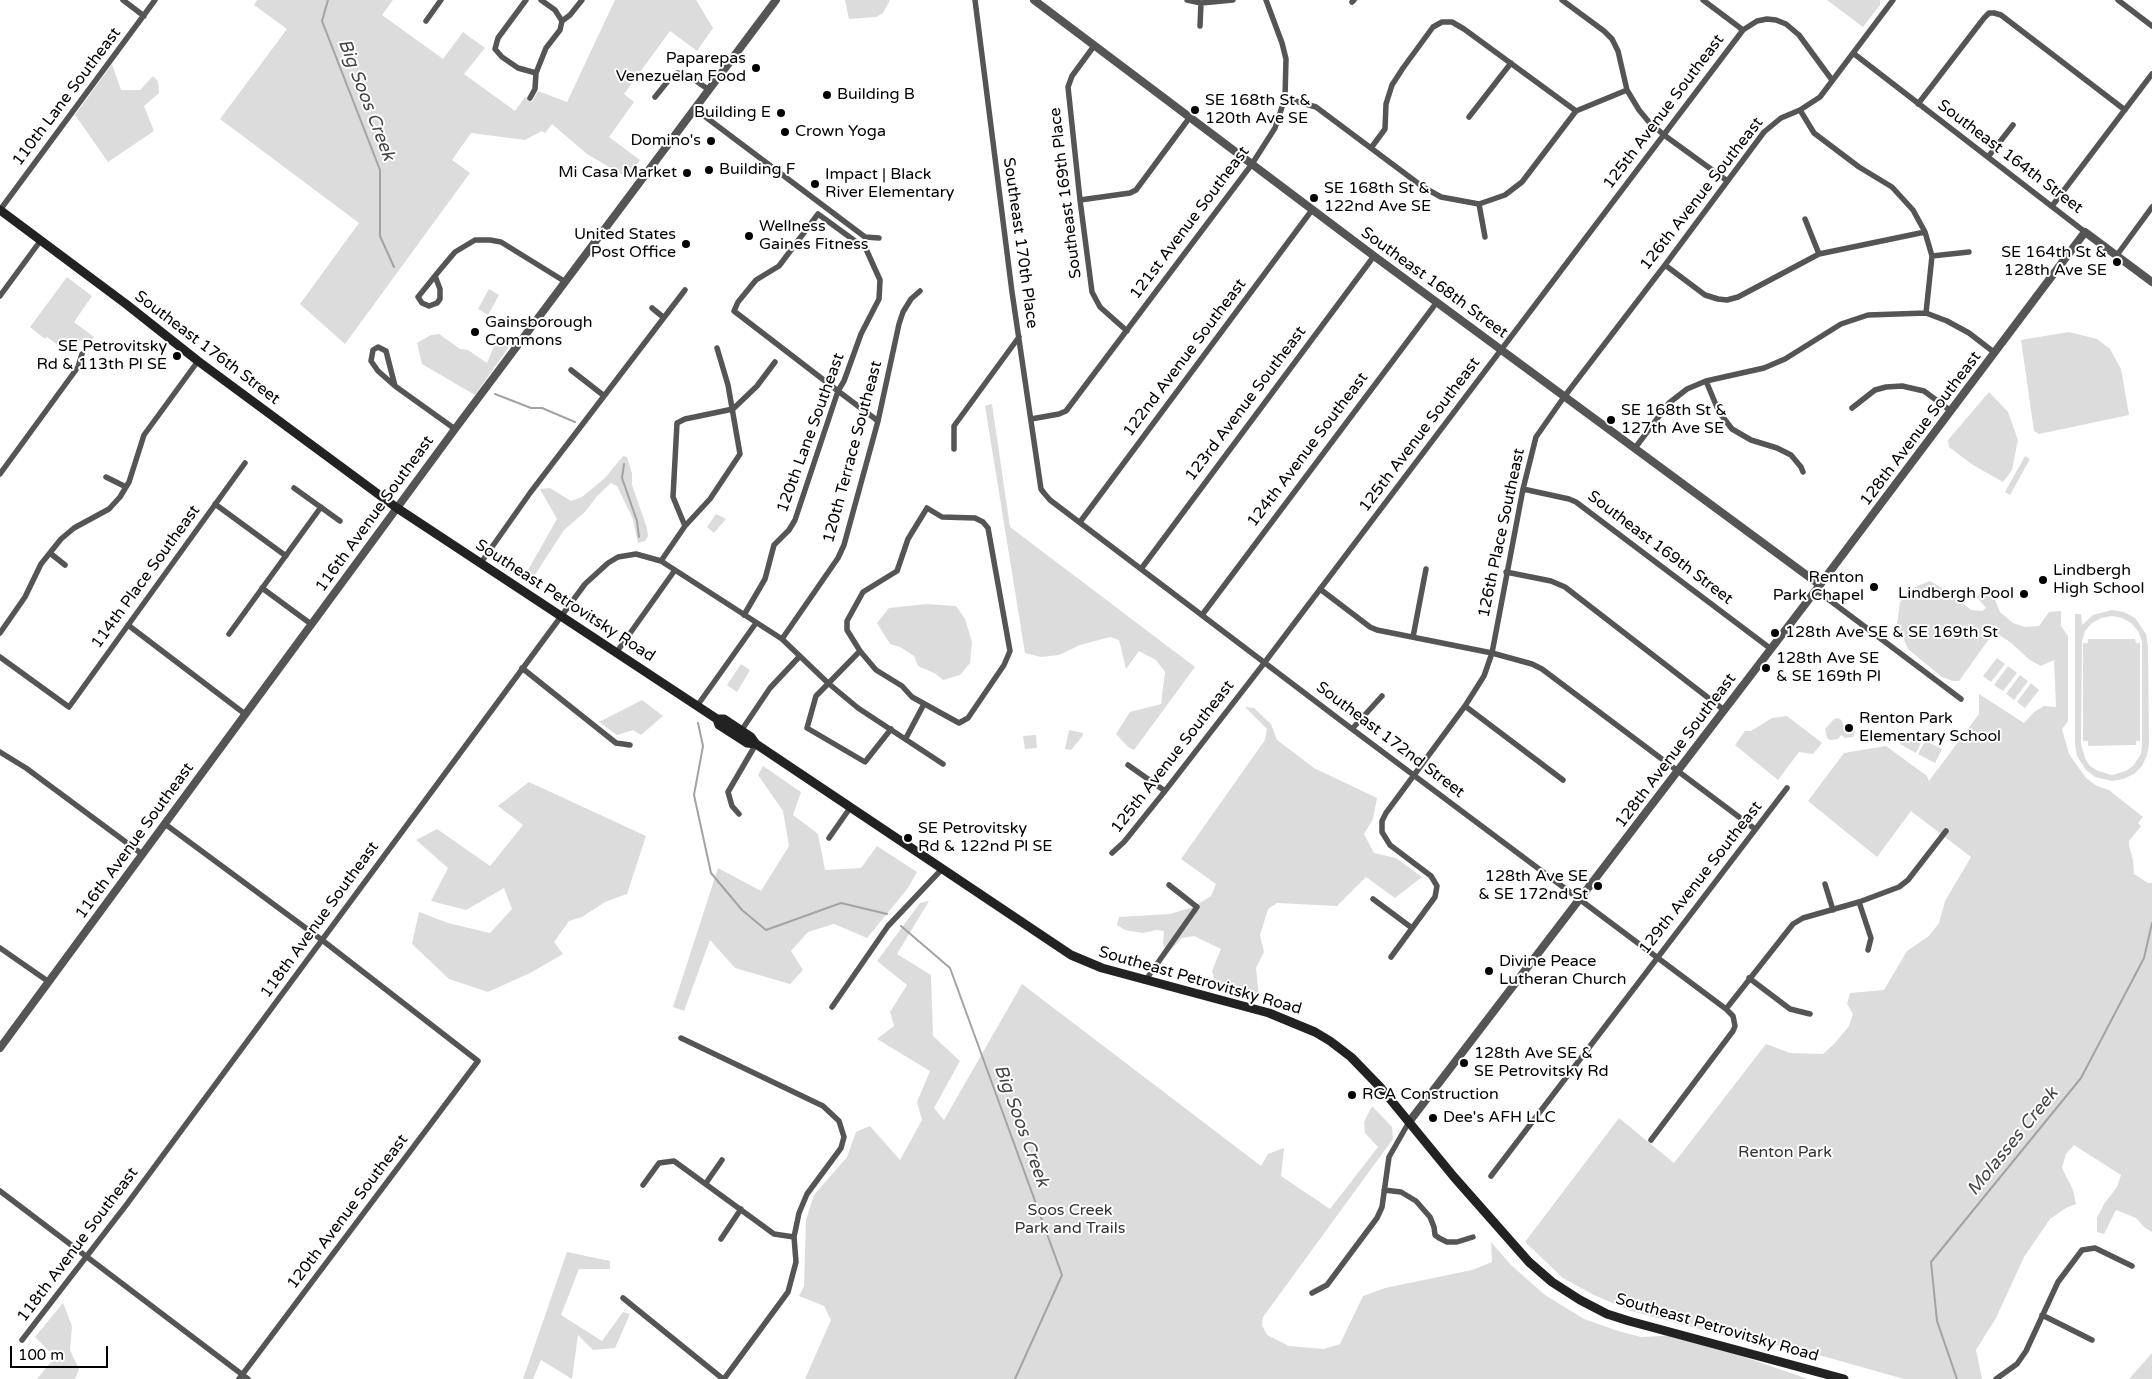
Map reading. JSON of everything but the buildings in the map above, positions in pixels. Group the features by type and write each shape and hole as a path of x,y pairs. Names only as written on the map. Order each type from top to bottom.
{"main road":[{"name":"Southeast 176th Street","path":"0,210 198,361 397,508"},
{"name":"Southeast Petrovitsky Road","path":"397,508 717,719 720,725 742,740 756,744"},
{"name":"Southeast Petrovitsky Road","path":"717,719 724,719 750,737 756,744 850,808 1071,955 1102,968 1145,981 1269,1013 1315,1032 1361,1067 1529,1262 1552,1282 1580,1300 1607,1314 1628,1321 1844,1379"}],"street":[{"path":"123,0 144,16"},
{"name":"110th Lane Southeast","path":"0,210 156,0"},
{"path":"426,20 442,0"},
{"path":"526,0 498,38 495,43 495,49 502,58 518,68 536,73"},
{"path":"541,0 555,10 562,21"},
{"path":"530,98 535,89 536,73 546,48 560,30 562,21 570,15 582,0"},
{"name":"116th Avenue Southeast","path":"0,1048 454,429 776,0"},
{"name":"Southeast 170th Place","path":"975,0 1041,489"},
{"name":"Southeast 168th Street","path":"1034,0 1312,210 1635,448 1818,587 1961,699"},
{"path":"1187,0 1202,3 1232,0"},
{"name":"121st Avenue Southeast","path":"1031,419 1066,411 1252,164 1275,128 1285,98 1286,59 1266,0"},
{"path":"1562,0 1604,31 1612,40 1618,51 1627,90 1639,110 1664,135 1726,180"},
{"path":"1702,0 1743,30 1757,21 1767,19 1786,24 1799,35 1832,80"},
{"name":"126th Avenue Southeast","path":"1564,396 1665,265 1726,180 1771,124 1800,110 1820,96 1893,0"},
{"path":"2118,0 2152,26"},
{"path":"1200,26 1202,3"},
{"path":"1918,104 1984,18 1989,13 1994,13 2001,15 2125,110"},
{"path":"1371,148 1384,129 1388,96 1403,68 1433,27 1442,22 1452,22 1464,29 1576,111"},
{"name":"125th Avenue Southeast","path":"1112,853 1124,842 1165,791 1265,662 1743,30"},
{"name":"Southeast 169th Place","path":"1094,46 1072,76 1068,87 1080,200 1092,292 1100,307 1128,331"},
{"name":"Southeast 164th Street","path":"1852,54 2152,282"},
{"path":"1468,118 1510,63"},
{"path":"654,97 672,76 677,73 688,75 710,90"},
{"path":"2052,206 2152,74"},
{"path":"1285,98 1316,107 1423,186 1441,197 1479,204 1506,195 1522,182 1576,111 1627,90"},
{"path":"695,109 865,237 879,238"},
{"path":"1800,110 1814,133 1859,167 1892,187 1913,210 1925,232 1932,256 1926,313"},
{"path":"1080,200 1130,193 1136,190 1190,117"},
{"path":"1988,157 2013,125"},
{"path":"1479,204 1485,237"},
{"path":"2116,255 2152,207"},
{"name":"122nd Avenue Southeast","path":"1080,522 1312,210"},
{"name":"120th Lane Southeast","path":"744,615 765,579 774,545 789,530 795,520 838,391 844,381 861,334 879,299 880,280 866,249 818,214 780,266 756,280 738,302 734,312 838,391"},
{"path":"1805,219 1819,254"},
{"path":"1665,265 1705,295 1722,300 1738,297 1819,254 1925,232"},
{"name":"128th Avenue Southeast","path":"1312,1293 1327,1285 1378,1218 1382,1207 1389,1157 1409,1122 1771,649 2085,232"},
{"path":"0,296 41,240"},
{"path":"435,276 440,289 440,299 437,303 429,306 422,303 418,297 435,276 455,252 475,240 490,240 501,242 564,281"},
{"path":"1932,256 1970,252"},
{"name":"123rd Avenue Southeast","path":"1141,569 1374,256"},
{"path":"480,564 603,395 685,290"},
{"name":"120th Terrace Southeast","path":"782,639 838,558 844,546 878,420 899,324 903,312 911,299 920,291"},
{"name":"124th Avenue Southeast","path":"1202,615 1437,302"},
{"path":"652,308 663,317"},
{"path":"1635,448 1669,403 1687,389 1706,381 1764,368 1785,359 1841,324 1855,319 1881,313 1926,313 1947,321 1969,333 1995,353"},
{"path":"954,449 954,426 1019,337"},
{"path":"395,386 386,351 378,347 373,350 371,361 378,371 395,386 454,429"},
{"path":"661,561 685,526 710,499 740,454 733,409 718,348"},
{"path":"0,474 78,367 82,354"},
{"path":"0,633 25,597 41,564 61,539 74,528 109,509 126,487 135,466 144,435 198,361"},
{"path":"685,526 673,497 677,423 685,419 733,409 757,386 775,362"},
{"path":"571,370 603,395"},
{"path":"1706,381 1719,412 1732,429 1751,440 1778,448 1791,455 1803,472"},
{"path":"1852,408 1875,390 1902,386 1924,391 1951,411"},
{"path":"838,391 878,420"},
{"name":"126th Place Southeast","path":"1412,928 1435,897 1437,886 1431,876 1390,845 1385,839 1382,828 1386,813 1466,706 1481,681 1492,653 1506,572 1536,437 1564,396"},
{"name":"114th Place Southeast","path":"0,657 69,707 245,463"},
{"path":"106,477 126,487"},
{"path":"294,488 340,521"},
{"name":"Southeast 172nd Street","path":"1041,489 1050,500 1726,1009"},
{"name":"Southeast 169th Street","path":"1523,489 1576,502 1771,649"},
{"path":"215,504 286,556"},
{"path":"229,634 321,507"},
{"path":"927,508 942,517 975,518 983,522 988,528 1010,652 979,704 968,718 959,723 912,697 902,686 876,670 860,652 847,630 847,621 863,592 897,571 908,539 927,508"},
{"path":"50,553 65,565"},
{"name":"118th Avenue Southeast","path":"22,1340 86,1257 585,584 608,563 618,557 636,554 661,561 782,639 828,683 858,708 906,738 942,764"},
{"path":"1413,637 1426,569"},
{"path":"616,654 675,570"},
{"path":"1506,572 1551,581 1566,587 1724,710"},
{"path":"262,588 311,624"},
{"path":"1320,589 1370,627 1377,630 1492,653 1532,664 1542,669 1755,830"},
{"path":"697,706 756,623"},
{"path":"128,625 246,714"},
{"path":"860,652 816,696 807,728 865,762 891,729"},
{"path":"741,731 770,688 800,656"},
{"path":"522,668 616,743 630,745"},
{"path":"1352,729 1382,696"},
{"path":"906,738 924,704"},
{"path":"1466,706 1563,780"},
{"path":"739,814 732,806 728,792 756,744"},
{"path":"0,752 26,768 142,854"},
{"path":"1128,764 1165,791"},
{"name":"129th Avenue Southeast","path":"1491,1176 1787,788"},
{"path":"829,838 850,808"},
{"path":"165,824 322,940"},
{"path":"1651,1140 1733,1031 1735,1026 1733,1016 1726,1009 1793,924 1803,918 1859,902 1899,886 1908,880 1946,831"},
{"path":"832,1007 888,926 942,870"},
{"path":"1825,884 1833,910"},
{"path":"1145,981 1197,907 1169,885"},
{"path":"1373,899 1412,928 1391,957"},
{"path":"1859,902 1872,938 1868,950"},
{"name":"120th Avenue Southeast","path":"243,1378 478,1061 322,940"},
{"path":"0,948 49,982"},
{"path":"1749,978 1790,1009 1810,1014"},
{"path":"623,1298 723,1379 788,1292 796,1262 794,1237 807,1194 844,1142 843,1132 835,1116 823,1106 682,1038"},
{"path":"706,1183 722,1160"},
{"path":"643,1185 654,1167 666,1161 674,1161 774,1234 794,1237"},
{"path":"1384,1190 1401,1192 1416,1201 1430,1217 1434,1227 1434,1235 1439,1238 1447,1242 1457,1242 1473,1237"},
{"path":"0,1191 243,1378"},
{"path":"721,1239 741,1209"},
{"path":"1996,1379 2017,1364 2058,1282 2082,1250 2094,1248 2132,1266"},
{"path":"2042,1315 2092,1340"}],"green space":[{"path":"257,0 393,0 382,15 443,59 463,32 485,48 464,74 515,111 525,97 532,102 538,91 567,102 615,0 696,0 713,28 697,51 670,31 624,94 634,102 609,137 640,160 628,178 587,154 552,124 545,133 542,131 525,140 471,133 452,160 470,173 345,344 300,304 359,223 220,119 287,29 254,5"},
{"path":"845,0 890,0 883,13 876,17 849,19"},
{"path":"1827,0 1880,0 1880,5 1863,27"},
{"path":"112,64 121,90 140,90 153,76 158,81 159,93 144,106 154,131 108,162 75,115"},
{"path":"67,277 92,296 74,322 94,337 90,342 85,340 76,342 72,345 69,353 47,337 45,339 30,327"},
{"path":"489,289 499,295 488,315 478,309"},
{"path":"2069,332 2097,339 2110,349 2121,369 2129,415 2039,434 2034,431 2021,340"},
{"path":"439,334 460,349 468,350 487,363 495,343 501,338 504,336 510,345 475,395 422,364 417,343 431,335"},
{"path":"1989,392 2008,412 2018,440 2012,470 2003,482 1973,465 1949,447 1948,440"},
{"path":"992,404 1010,527 1195,667 1134,750 1128,747 1116,734 1130,712 1161,704 1165,672 1156,660 1139,651 1126,669 1119,640 1110,637 1080,645 1059,655 1041,657 1025,653 985,406"},
{"path":"623,456 627,457 632,473 632,485 647,528 648,536 645,541 638,543 633,519 617,486 611,483 597,496 585,512 564,530 531,581 524,577 557,519 540,489 550,488 571,501 582,497 605,478"},
{"path":"2025,456 2030,459 2010,495 2005,492"},
{"path":"716,514 726,519 714,533 707,527"},
{"name":"Renton Park","path":"1930,581 1950,593 1971,610 1982,611 1986,608 1977,597 1984,589 1993,595 2000,612 2013,623 2025,627 2039,626 2049,612 2061,611 2061,626 2068,636 2068,721 2062,729 2069,754 2086,778 2097,786 2109,790 2143,817 2138,823 2141,826 2129,841 2129,845 2134,874 2148,883 2152,883 2152,1232 2145,1228 2136,1218 2116,1210 2104,1234 2097,1232 2097,1218 2104,1204 2117,1187 2121,1175 2074,1145 2066,1154 2062,1168 2073,1190 2076,1204 2066,1208 2050,1219 2024,1257 1996,1318 1976,1350 1982,1379 1904,1379 1826,1357 1742,1337 1740,1340 1631,1311 1594,1295 1563,1278 1525,1242 1619,1118 1674,1163 1766,1044 1790,1053 1823,1054 1849,1026 1853,1014 1847,1004 1850,993 1884,990 1907,951 1929,936 1939,923 1945,901 1971,857 1911,811 1877,857 1808,801 1844,753 1886,746 1927,776 1929,781 1979,714 1979,694 2024,723 2034,712 2044,706 2056,707 2054,660 2041,666 2030,660 2010,642 1994,632 1959,681 1942,677 1908,649 1897,624 1900,602 1915,587"},
{"path":"926,604 956,606 965,619 972,642 970,663 960,675 943,680 936,674 918,666 914,656 900,647 890,644 877,623 889,608"},
{"path":"2112,610 2124,612 2135,618 2146,634 2148,646 2149,744 2147,755 2142,766 2134,774 2112,781 2095,777 2086,770 2077,756 2075,744 2075,614 2081,614 2082,625 2093,615","holes":["2112,616 2122,618 2131,623 2138,631 2142,641 2142,744 2141,754 2133,766 2126,771 2112,775 2098,771 2090,766 2085,758 2081,744 2082,641 2085,631 2092,623 2101,618"]},
{"path":"2088,639 2135,639 2136,643 2140,643 2140,741 2136,741 2136,745 2088,746 2088,741 2083,741 2083,643 2088,643"},
{"path":"1997,658 2005,664 1991,682 1983,676"},
{"path":"741,664 750,670 737,692 727,685"},
{"path":"2008,666 2017,673 2003,691 1994,685"},
{"path":"2020,675 2028,681 2014,700 2006,694"},
{"path":"2031,683 2039,690 2025,708 2017,702"},
{"path":"642,700 663,716 641,735 633,730 617,735 599,722"},
{"path":"1245,707 1254,708 1271,724 1277,740 1314,768 1377,798 1373,819 1364,834 1374,853 1396,858 1422,877 1395,898 1366,877 1337,906 1277,903 1268,909 1260,935 1264,952 1256,968 1259,997 1217,987 1212,971 1221,949 1194,936 1182,938 1168,953 1163,944 1164,931 1156,930 1143,933 1125,930 1117,925 1119,917 1170,914 1193,907 1211,896 1216,884 1181,859 1265,740 1267,729"},
{"path":"1787,716 1822,743 1813,754 1799,752 1778,780 1735,745 1745,731 1751,731 1772,718"},
{"path":"1839,718 1843,725 1851,724 1854,726 1855,733 1853,737 1845,738 1841,735 1838,739 1830,740 1827,738 1825,729 1834,719"},
{"path":"1069,730 1083,733 1071,750 1065,749"},
{"path":"1906,731 1923,739 1916,753 1900,744"},
{"path":"1036,735 1037,748 1025,749 1023,736"},
{"path":"1925,741 1942,749 1935,763 1918,754"},
{"path":"763,766 801,792 793,815 818,834 825,870 861,868 877,846 917,872 908,888 867,938 834,924 808,932 791,951 803,970 790,984 735,968 710,940 684,1011 673,1007 718,868 761,891 789,846 783,811 758,775"},
{"path":"529,782 646,836 627,894 605,902 582,917 569,921 554,942 563,954 530,973 488,992 449,979 412,944 419,912 448,923 490,933 512,909 504,888 466,910 431,901 448,868 416,840 437,829 490,866 523,825 498,806"},
{"name":"Soos Creek Park and Trails","path":"929,901 897,954 931,975 933,1036 960,1061 934,1108 944,1120 1022,984 1261,1166 1268,1154 1284,1148 1281,1176 1330,1209 1378,1147 1365,1133 1364,1122 1372,1106 1392,1127 1393,1139 1263,1317 1262,1325 1267,1335 1289,1346 1324,1349 1340,1344 1363,1296 1385,1288 1472,1270 1492,1262 1491,1242 1511,1265 1545,1295 1584,1319 1641,1337 1681,1335 1808,1379 805,1379 831,1320 824,1306 799,1296 804,1286 806,1220 814,1195 847,1157 856,1132 870,1126 900,1160 922,1120 917,1102 930,1071 877,1039 894,1026 890,1012 907,985 877,961 920,903"},
{"path":"567,1252 610,1261 610,1269 579,1269 561,1315 602,1341 623,1312 630,1314 615,1348 593,1350 578,1335 572,1379 541,1360 533,1379 523,1379"},
{"path":"63,1303 72,1326 70,1350 79,1369 75,1379 37,1379 55,1357 35,1337"},
{"path":"2152,1353 2152,1379 2129,1379"}],"waterway":[{"name":"Big Soos Creek","path":"328,0 322,21 380,170 380,236 394,267"},
{"name":"Big Soos Creek","path":"495,394 531,408 542,408 575,422"},
{"name":"Big Soos Creek","path":"624,464 622,478 637,521 639,537"},
{"name":"Big Soos Creek","path":"698,723 703,746 694,795 711,873 742,910 766,930 841,903 887,914"},
{"name":"Molasses Creek","path":"1957,1379 1937,1321 1931,1262 2081,1078 2144,958 2152,923"},
{"name":"Big Soos Creek","path":"901,926 950,968 1062,1275 1015,1379"}],"place":[{"name":"Paparepas Venezuelan Food","path":"756,68"},
{"name":"Building B","path":"827,95"},
{"name":"SE 168th St & 120th Ave SE","path":"1195,110"},
{"name":"Building E","path":"781,113"},
{"name":"Crown Yoga","path":"785,132"},
{"name":"Domino's","path":"711,141"},
{"name":"Building F","path":"709,170"},
{"name":"Mi Casa Market","path":"687,173"},
{"name":"Impact | Black River Elementary","path":"815,184"},
{"name":"SE 168th St & 122nd Ave SE","path":"1314,198"},
{"name":"Wellness Gaines Fitness","path":"749,236"},
{"name":"United States Post Office","path":"686,244"},
{"name":"SE 164th St & 128th Ave SE","path":"2117,262"},
{"name":"Gainsborough Commons","path":"475,332"},
{"name":"SE Petrovitsky Rd & 113th Pl SE","path":"177,356"},
{"name":"SE 168th St & 127th Ave SE","path":"1611,420"},
{"name":"Lindbergh High School","path":"2043,580"},
{"name":"Renton Park Chapel","path":"1874,587"},
{"name":"Lindbergh Pool","path":"2024,594"},
{"name":"128th Ave SE & SE 169th St","path":"1775,633"},
{"name":"128th Ave SE & SE 169th Pl","path":"1766,668"},
{"name":"Renton Park Elementary School","path":"1849,728"},
{"name":"SE Petrovitsky Rd & 122nd Pl SE","path":"908,838"},
{"name":"128th Ave SE & SE 172nd St","path":"1598,886"},
{"name":"Divine Peace Lutheran Church","path":"1489,971"},
{"name":"128th Ave SE & SE Petrovitsky Rd","path":"1464,1063"},
{"name":"RCA Construction","path":"1352,1095"},
{"name":"Dee's AFH LLC","path":"1433,1118"}]}
